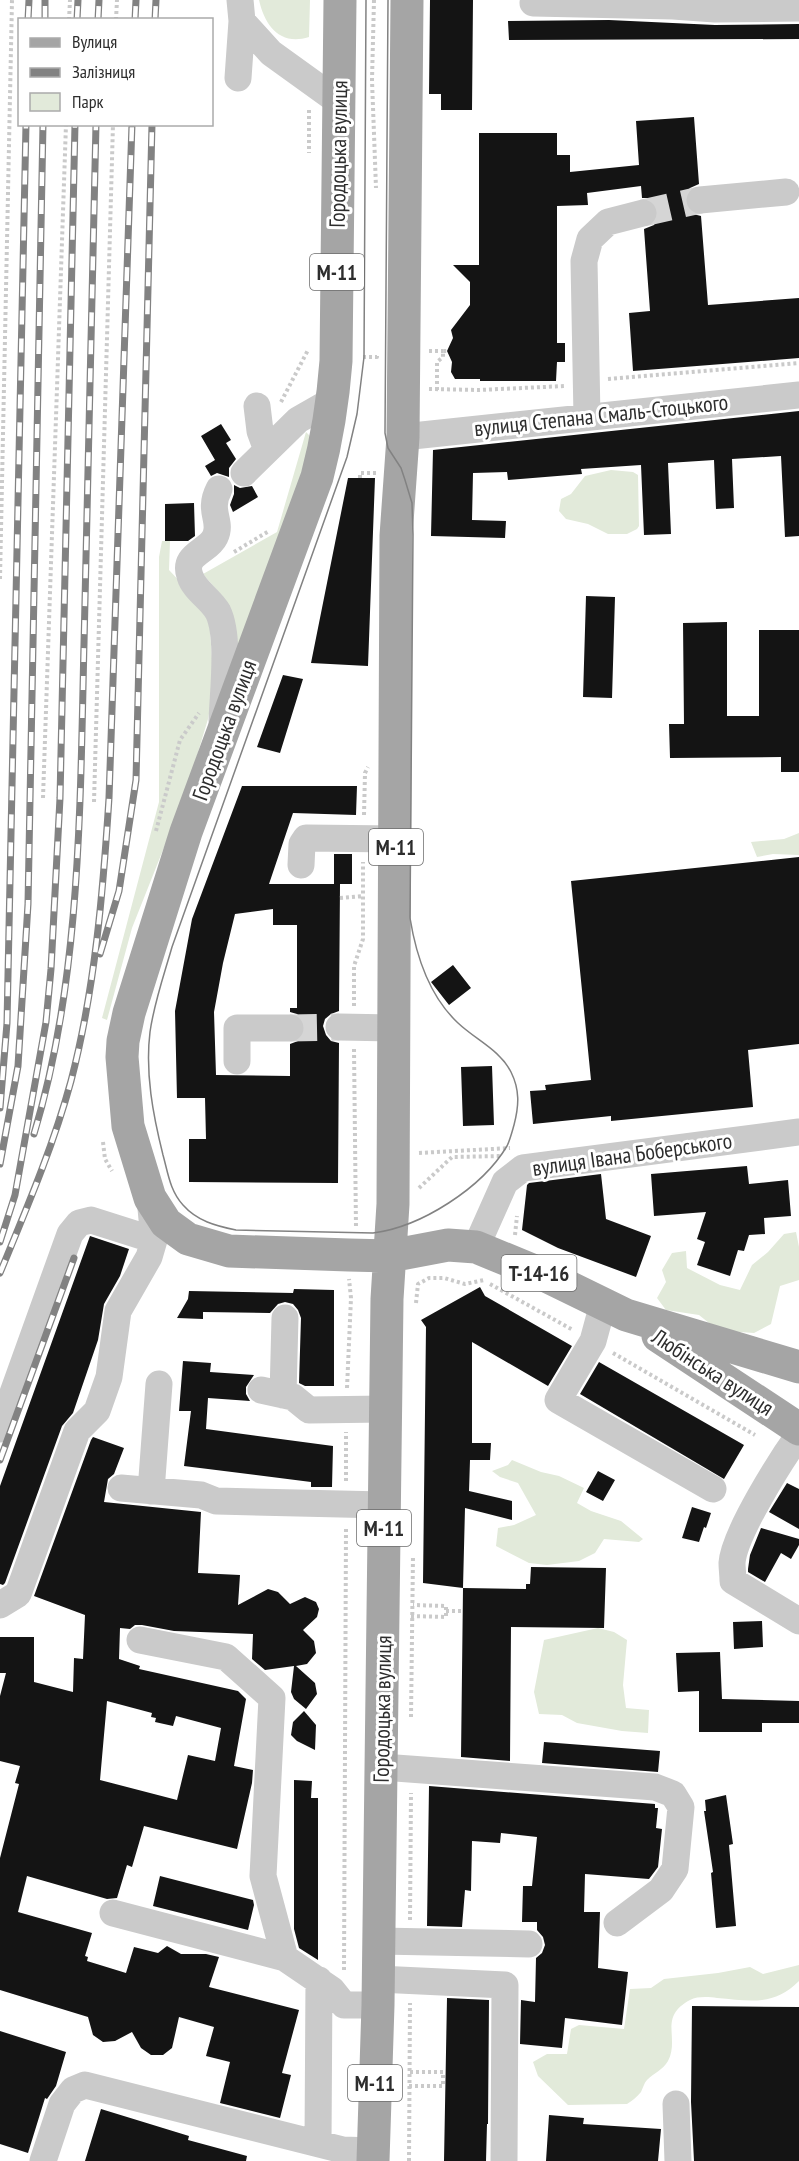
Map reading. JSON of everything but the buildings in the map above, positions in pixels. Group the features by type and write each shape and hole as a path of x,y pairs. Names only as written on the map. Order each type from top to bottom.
{"main road":[{"name":"Городоцька вулиця","path":"340,0 336,362 326,441 317,477 186,832 129,1013 122,1057 128,1126 150,1198 166,1223 188,1239 229,1251 390,1256"},
{"name":"Городоцька вулиця","path":"373,2156 395,1941 382,1767 398,1611 384,1505 387,1299 393,1204 396,536 404,437 407,0"},
{"name":"Т-14-16","path":"390,1256 448,1245 476,1247 544,1275 615,1310 794,1365"},
{"name":"Любінська вулиця","path":"615,1310 799,1428"},
{"path":"771,1408 776,1388 794,1365"}],"street":[{"path":"533,3 673,3 715,9 799,8"},
{"path":"241,10 271,53 339,102"},
{"path":"238,78 241,10"},
{"path":"700,200 786,192"},
{"path":"587,417 584,261 590,239 608,222 643,213"},
{"name":"вулиця Степана Смаль-Стоцького","path":"404,437 799,395"},
{"path":"244,473 298,420 333,400"},
{"path":"258,411 260,431 267,450"},
{"path":"219,489 214,498 213,508 217,534 212,542 192,556 189,566 190,576 218,613 224,632 221,734"},
{"path":"302,866 302,844 306,838 396,839"},
{"path":"237,1061 237,1028 290,1028"},
{"path":"347,1032 394,1028"},
{"name":"вулиця Івана Боберського","path":"476,1247 505,1182 523,1168 799,1132"},
{"path":"0,1605 18,1594 78,1431 97,1411 108,1377 118,1311 149,1257 154,1240 150,1198"},
{"path":"0,1429 70,1234 79,1223 90,1220 154,1240"},
{"path":"615,1310 593,1341 558,1401 713,1489"},
{"path":"285,1318 272,1392 293,1397 309,1410 385,1409"},
{"path":"151,1491 159,1384"},
{"path":"791,1446 740,1537 732,1561 733,1581 799,1621"},
{"path":"122,1488 201,1495 216,1502 384,1505"},
{"path":"140,1640 226,1657 272,1698 263,1876 285,1958"},
{"path":"382,1767 655,1787 673,1794 681,1806 675,1869 661,1890 617,1923"},
{"path":"113,1913 285,1958 332,1990 344,2005 389,1988 505,1985 504,2161"},
{"path":"395,1941 529,1944"},
{"path":"318,2143 319,1980"},
{"path":"43,2161 62,2104 73,2090 85,2085 373,2156"},
{"path":"676,2104 678,2161"}],"path":[{"path":"0,579 12,0"},
{"path":"69,18 70,0"},
{"path":"116,18 117,0"},
{"path":"374,0 372,80 377,197"},
{"path":"43,798 66,126"},
{"path":"94,802 113,126"},
{"path":"258,411 272,417 300,369 308,351 309,340"},
{"path":"368,357 377,357 377,348"},
{"path":"424,351 445,351 443,357 437,362 437,390"},
{"path":"604,380 799,363"},
{"path":"422,387 437,390 571,386"},
{"path":"360,478 360,473 369,473"},
{"path":"228,555 274,528"},
{"path":"340,898 363,896"},
{"path":"347,1032 356,1228"},
{"path":"411,1196 452,1157 501,1156 518,1147 419,1153"},
{"path":"514,1243 518,1209"},
{"path":"417,1284 429,1278 444,1278 465,1284 482,1279 769,1443 791,1446"},
{"path":"344,2005 346,1410 351,1298"},
{"path":"345,1550 350,1557"},
{"path":"411,1729 398,1611 413,1568"},
{"path":"446,1606 446,1617 398,1611 446,1606"},
{"path":"446,1611 463,1611"},
{"path":"395,1941 411,1790"},
{"path":"389,1988 409,2072 409,2161"},
{"path":"409,2072 443,2072 444,2086 409,2086"}],"green space":[{"path":"259,0 310,0 309,37 290,39 275,32 265,18"},
{"path":"306,432 316,442 235,684 222,596 203,574 277,532"},
{"path":"611,470 633,472 638,475 639,526 637,529 627,534 608,534 588,524 566,519 559,511 561,499 571,494 585,476"},
{"path":"162,541 170,541 169,570 201,604 209,617 214,686 208,719 186,792 132,928 107,1020 102,1018 159,802 159,557"},
{"path":"799,833 799,855 773,854 757,857 751,842 784,839"},
{"path":"796,1232 799,1247 799,1280 780,1286 771,1324 754,1333 726,1331 699,1315 666,1310 657,1298 666,1282 662,1270 672,1253 686,1251 687,1268 720,1285 740,1290 752,1265 784,1234"},
{"path":"512,1460 541,1472 559,1476 584,1488 577,1503 591,1511 621,1521 643,1539 639,1542 604,1539 595,1553 579,1561 547,1565 529,1563 496,1546 498,1528 514,1525 536,1515 518,1483 500,1477 492,1471 508,1465"},
{"path":"598,1628 614,1632 627,1640 623,1685 626,1708 649,1710 648,1733 577,1723 562,1715 539,1714 534,1692 544,1640"},
{"path":"799,1965 799,1981 780,1995 751,2001 700,1997 680,2007 672,2021 672,2044 668,2061 647,2080 641,2092 627,2104 568,2105 538,2076 533,2062 547,2054 567,2054 571,2029 579,2025 624,2029 630,1989 651,1988 664,1979 750,1967 763,1974"}],"tunnel":[{"path":"643,213 700,200"},
{"path":"290,1028 339,1027"}],"tram line":[{"path":"366,0 364,357 357,414 347,457 172,947 150,1032 149,1063 153,1109 172,1188 183,1205 194,1215 214,1225 236,1230 373,1233 411,1223 449,1203 496,1162 507,1146 517,1111 516,1085 506,1064 494,1051 458,1023 432,988 420,960 410,918 412,503 401,468 388,448 385,433 388,0"}],"railway":[{"path":"28,18 29,0"},
{"path":"45,0 45,18"},
{"path":"77,18 78,0"},
{"path":"98,18 99,0"},
{"path":"135,18 136,0"},
{"path":"155,18 156,0"},
{"path":"0,1108 7,1023 26,126"},
{"path":"0,1164 18,1066 28,904 43,126"},
{"path":"0,1242 15,1195 46,1022 51,969 60,798 75,126"},
{"path":"34,1134 61,1015 69,953 79,829 96,126"},
{"path":"0,1273 64,1106 86,1011 97,940 109,798 132,126"},
{"path":"100,954 119,891 136,780 152,126"},
{"path":"0,1460 74,1258"}]}
